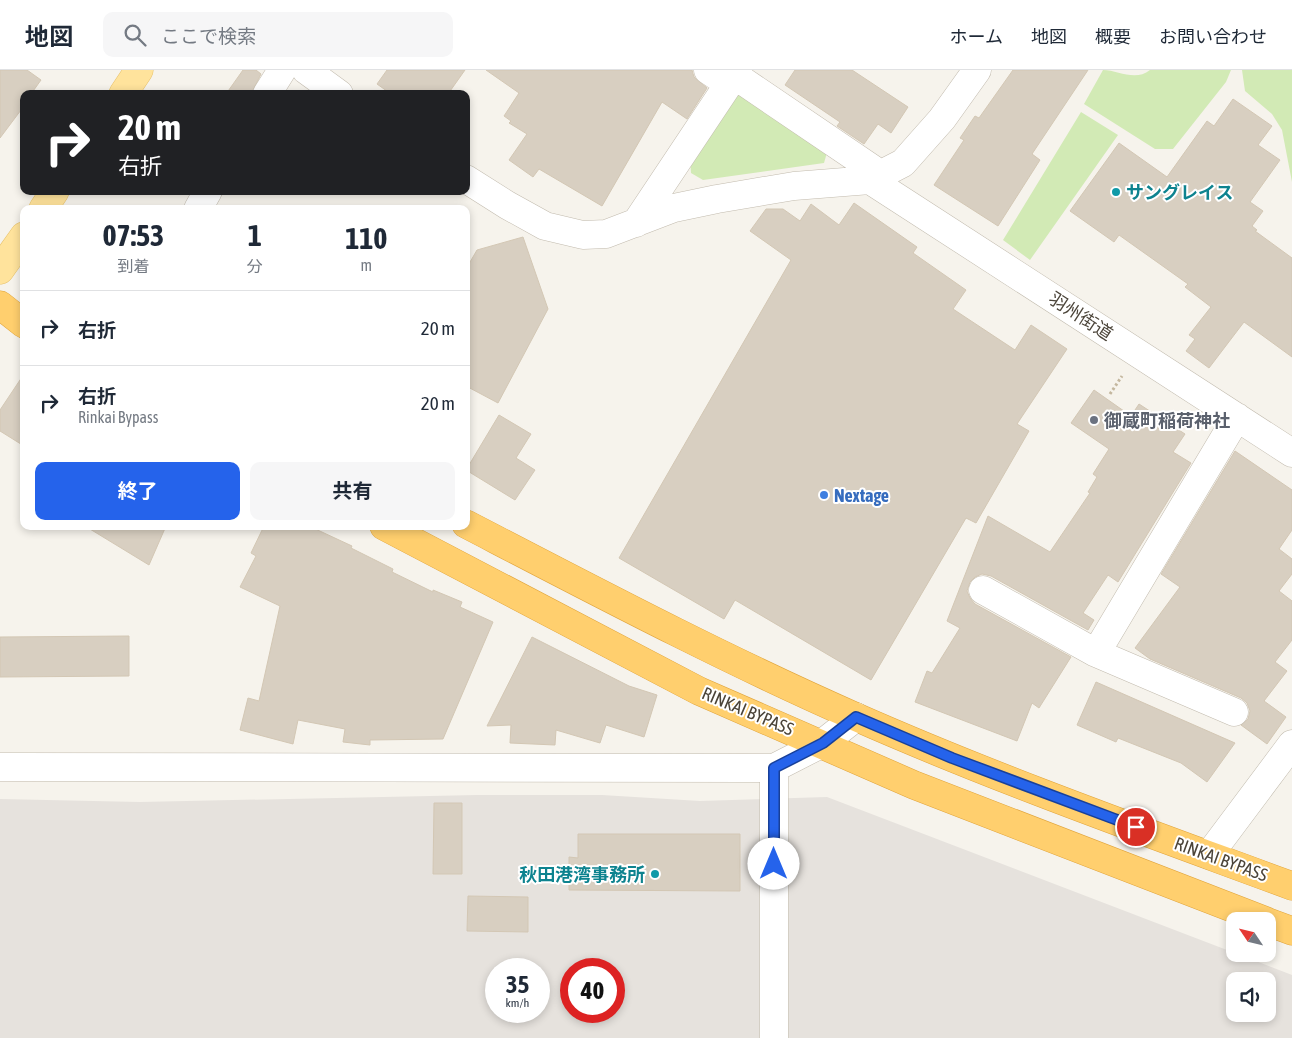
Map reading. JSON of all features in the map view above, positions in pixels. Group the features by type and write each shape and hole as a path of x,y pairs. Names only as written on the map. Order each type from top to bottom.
{"highway":[{"path":"0,299 20,306"},
{"path":"0,305 20,321"},
{"name":"RINKAI BYPASS","path":"470,526 719,654 856,717 952,758 1292,886"},
{"name":"RINKAI BYPASS","path":"392,530 699,691 823,743 914,785 1241,912"},
{"name":"RINKAI BYPASS","path":"1276,925 1292,931"}],"main road":[{"path":"126,90 139,70"},
{"path":"0,270 20,242"}],"street":[{"path":"270,90 282,70"},
{"path":"306,70 334,90"},
{"path":"470,181 507,205 545,226 584,235 606,234 674,208 717,199 794,186 875,177 903,163 942,119 977,70"},
{"path":"636,223 727,75"},
{"name":"羽州街道","path":"727,75 875,177 1292,453"},
{"path":"1096,653 1236,417"},
{"path":"983,590 1096,653 1234,712"},
{"path":"0,766 774,768 823,743 856,717"},
{"path":"1209,855 1292,744"},
{"path":"774,768 774,1038"}],"shaded area":[{"path":"477,795 602,795 700,801 827,797 1226,950 1226,962 1258,962 1292,975 1292,1038 0,1038 0,799 140,802"}],"green space":[{"path":"1103,70 1138,75 1150,70 1231,70 1226,82 1173,149 1155,149 1084,104"},
{"path":"1242,70 1292,70 1292,182 1282,130 1272,114 1245,91"},
{"path":"734,90 828,149 824,163 703,180 691,173 690,156"},
{"path":"1081,112 1118,135 1030,260 1003,240"}],"building":[{"path":"0,70 27,70 41,80 34,90 20,90 20,111 0,138"},
{"path":"243,70 256,70 261,74 253,90 229,90"},
{"path":"387,70 465,70 451,90 385,90 377,84"},
{"path":"486,70 692,70 694,77 707,88 687,119 662,102 602,206 539,169 533,177 509,160 527,134 509,123 511,121 504,116 519,93"},
{"path":"795,70 852,70 908,107 891,133 878,124 864,144 837,126 840,122 785,85"},
{"path":"1013,70 1088,70 1032,154 1040,160 998,226 934,185 964,140 960,138 975,116 979,118"},
{"path":"1233,99 1272,126 1258,145 1280,160 1250,202 1263,211 1252,226 1257,230 1255,231 1292,258 1292,357 1244,322 1209,368 1186,351 1195,339 1189,335 1211,307 1185,287 1188,284 1119,235 1114,242 1070,211 1119,143 1167,177 1207,121 1214,126"},
{"name":"Nextage","path":"854,203 917,247 913,253 966,290 953,309 1015,350 1031,325 1067,349 1017,424 1029,431 976,523 966,518 871,680 735,600 724,619 619,558 791,260 750,231 766,209 783,209 800,221 811,204 839,225"},
{"path":"523,237 548,309 498,403 470,388 470,262 477,250"},
{"path":"20,380 20,444 0,431 0,410"},
{"path":"1094,390 1131,416 1139,404 1185,434 1173,452 1191,463 1118,582 1108,575 1083,613 1094,620 1088,630 991,576 982,574 970,582 967,591 975,604 1071,657 1039,708 1032,703 1017,741 915,702 927,671 932,673 960,628 947,621 988,516 1050,552 1090,493 1088,492 1097,477 1093,474 1109,449 1071,423"},
{"path":"499,415 531,434 516,458 535,470 515,500 470,472 470,463"},
{"path":"1235,451 1292,490 1292,530 1279,549 1292,559 1292,574 1279,591 1292,601 1292,640 1275,662 1287,671 1264,701 1286,717 1267,744 1241,725 1248,719 1250,711 1247,703 1241,698 1150,659 1135,648 1180,587 1161,574"},
{"path":"92,530 164,530 149,565"},
{"path":"262,530 318,530 352,546 351,548 393,569 392,572 433,592 433,590 462,602 460,607 493,622 443,739 370,740 370,745 343,742 345,729 298,720 293,744 240,730 248,698 259,701 280,606 240,587 256,556 251,553"},
{"path":"129,636 129,676 0,677 0,637"},
{"path":"532,637 629,686 657,695 644,737 606,725 600,743 556,730 555,745 510,743 511,725 487,726"},
{"path":"1096,682 1235,743 1207,782 1181,763 1118,738 1116,742 1077,725"},
{"path":"434,803 462,803 462,874 433,874"},
{"name":"秋田港湾事務所","path":"578,834 740,834 740,891 569,890 569,857 578,858"},
{"path":"468,896 528,897 528,932 467,931"}],"place":[{"name":"サングレイス","path":"1116,192"},
{"name":"御蔵町稲荷神社","path":"1094,420"},
{"name":"Nextage","path":"824,495"},
{"name":"秋田港湾事務所","path":"655,874"}],"route":[{"path":"774,864 774,768 823,743 856,717 952,758 1136,827"}]}
